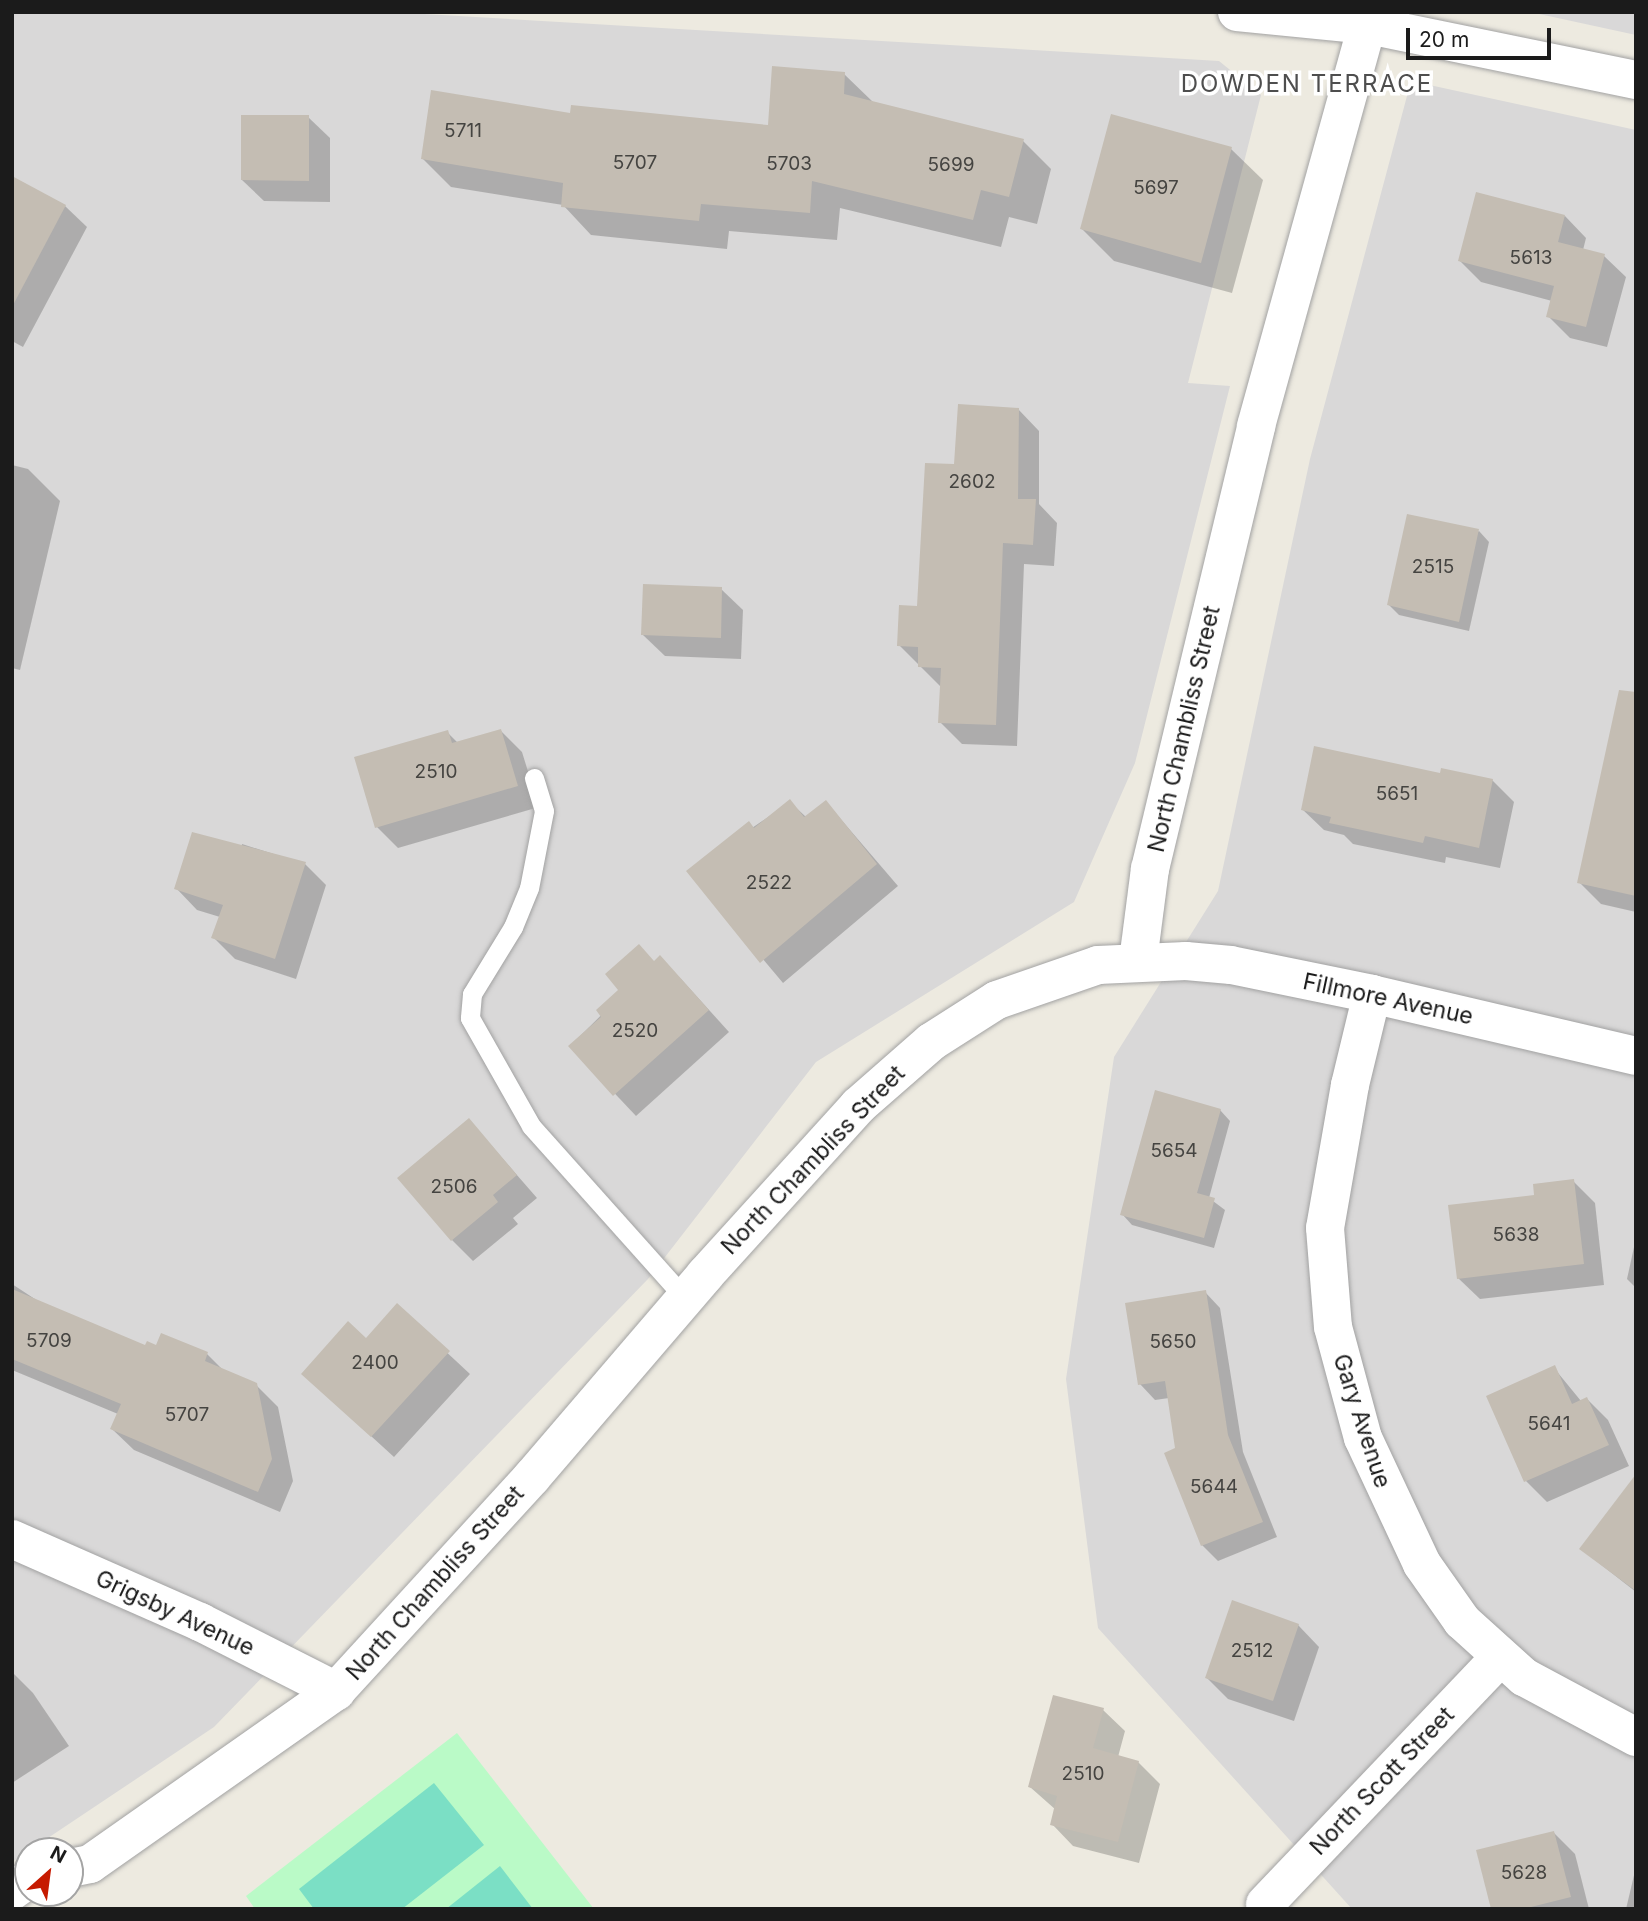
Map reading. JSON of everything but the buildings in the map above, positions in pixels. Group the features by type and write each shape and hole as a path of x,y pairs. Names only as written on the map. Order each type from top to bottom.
{"street":[{"path":"1237,12 1370,18 1636,80"},
{"name":"North Chambliss Street","path":"84,1865 90,1864 336,1691 533,1476 685,1298 858,1106 931,1042 964,1019 1024,988 1098,965 1138,961 1150,869 1253,440 1370,18"},
{"name":"Fillmore Avenue","path":"1138,961 1231,965 1373,994 1636,1056"},
{"name":"Gary Avenue","path":"1373,994 1350,1085 1325,1228 1333,1327 1345,1383 1388,1499 1446,1598 1499,1658 1536,1684 1636,1737"},
{"name":"Grigsby Avenue","path":"12,1539 200,1622 336,1691"},
{"name":"North Scott Street","path":"1265,1904 1499,1658"}],"lane":[{"path":"534,778 544,811 529,888 513,927 472,993 470,1018 531,1126 685,1298"}],"shaded area":[{"path":"12,12 390,12 1219,61 1261,95 1188,383 1230,386 1135,763 1074,902 816,1062 648,1279 214,1727 49,1837 14,1837 12,1862"},
{"path":"1530,12 1636,12 1636,35"},
{"path":"1411,81 1636,130 1636,1909 1352,1909 1098,1628 1066,1379 1114,1057 1218,891 1310,459"}],"green space":[{"path":"457,1733 594,1909 255,1909 246,1896"},
{"path":"434,1783 484,1845 402,1909 314,1909 299,1889"},
{"path":"500,1866 533,1909 446,1909"}],"district":[{"name":"DOWDEN TERRACE","path":"1307,84"}]}
